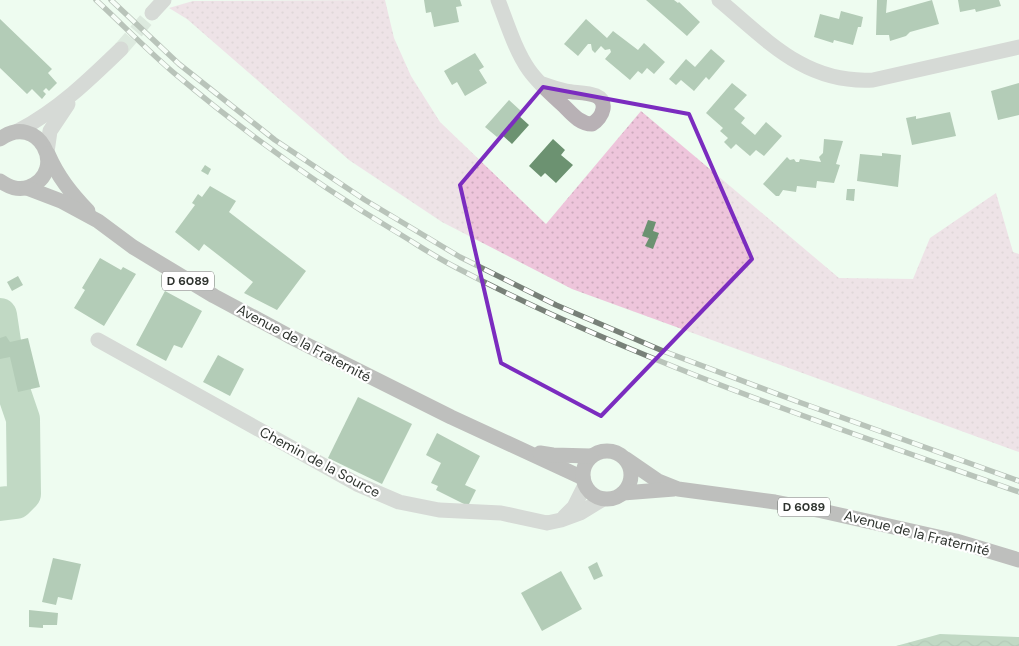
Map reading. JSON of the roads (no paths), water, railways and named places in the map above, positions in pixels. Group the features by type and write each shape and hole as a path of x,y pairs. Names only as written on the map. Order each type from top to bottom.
{"main road":[{"path":"0,181 8,186 27,188 41,178 46,170 48,161 47,152 43,144 36,137 28,132 6,134"},
{"name":"D 6089","path":"47,152 58,175 70,192 98,221"},
{"name":"D 6089","path":"27,188 61,201 98,221"},
{"name":"Avenue de la Fraternité","path":"98,221 133,247 214,296 378,382 521,449 584,482"},
{"name":"Avenue de la Fraternité","path":"521,449 553,455 591,456"},
{"path":"605,450 613,451 626,459 632,473 631,481 623,493 610,500 596,497 584,482 583,469 591,456 605,450"},
{"name":"D 6089","path":"626,459 658,481 678,488"},
{"name":"D 6089","path":"623,493 678,488"},
{"name":"Avenue de la Fraternité","path":"678,488 775,502 882,524 956,541 1019,560"}],"street":[{"path":"152,13 164,0"},
{"path":"498,0 508,27 525,62 540,83"},
{"path":"719,0 788,57 803,66 838,79 855,81 873,80 1019,47"},
{"path":"6,134 38,120 76,92 121,49"},
{"path":"47,152 50,132 76,92"},
{"name":"Chemin de la Source","path":"98,340 357,484 399,502 439,510 501,513 547,523 580,513 603,499"},
{"path":"561,520 574,507 584,482"}],"water":[{"path":"940,634 1019,637 1019,646 896,646"}],"waterway":[{"path":"0,315 10,381 23,419 24,494 16,502 0,504"}],"tunnel":[{"path":"121,49 152,13"}],"railway":[{"path":"96,0 174,73 255,137 369,215 450,264 525,302 663,363 1019,492"},
{"path":"111,0 179,64 275,140 365,200 460,257 556,305 663,351 1019,481"}]}
